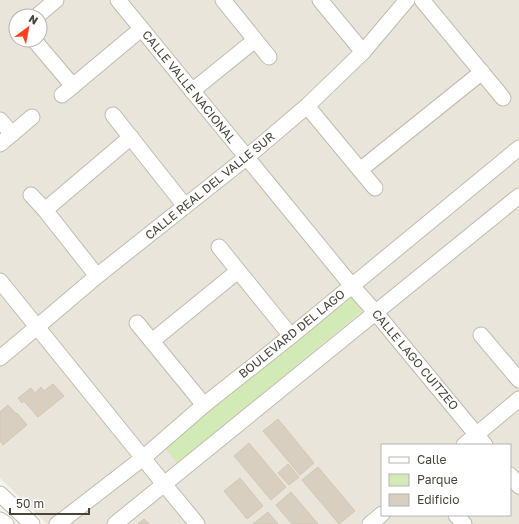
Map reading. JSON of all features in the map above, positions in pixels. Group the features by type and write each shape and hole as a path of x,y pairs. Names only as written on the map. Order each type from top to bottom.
{"street":[{"path":"46,8 56,0"},
{"name":"CALLE VALLE NACIONAL","path":"118,0 352,286"},
{"path":"223,0 269,57"},
{"path":"320,0 363,52"},
{"name":"CALLE REAL DEL VALLE SUR","path":"0,358 97,276 247,157 307,106 363,52 407,0"},
{"path":"422,0 503,98"},
{"path":"39,48 68,91 142,29"},
{"path":"192,91 255,40"},
{"path":"360,170 482,72"},
{"path":"307,106 375,188"},
{"path":"113,115 185,206"},
{"path":"0,144 32,117"},
{"path":"0,120 12,134"},
{"path":"45,210 131,137"},
{"name":"BOULEVARD DEL LAGO","path":"63,522 143,458 204,405 291,336 519,148"},
{"path":"32,195 97,276"},
{"path":"115,524 519,196"},
{"path":"219,247 291,336"},
{"path":"152,341 238,271"},
{"path":"0,281 197,524"},
{"name":"CALLE LAGO CUITZEO","path":"352,286 481,440"},
{"path":"137,323 204,405"},
{"path":"481,335 519,380"},
{"path":"467,444 481,440 519,399"},
{"path":"511,476 519,486"},
{"path":"0,494 32,524"},
{"path":"457,516 464,524"},
{"path":"0,520 6,524"}],"shaded area":[{"path":"0,0 519,0 519,524 47,524 0,478"}],"green space":[{"path":"348,294 362,311 178,464 163,446"}],"building":[{"path":"53,384 64,396 38,417 24,401 22,403 18,398 31,388 35,393 41,387 44,391"},
{"path":"8,405 27,425 3,445 0,441 0,412"},
{"path":"278,419 314,463 300,475 263,431"},
{"path":"249,443 286,487 271,500 234,456"},
{"path":"288,464 299,477 289,485 278,473"},
{"path":"318,467 355,511 339,524 302,480"},
{"path":"240,478 263,506 247,519 224,491"},
{"path":"291,492 318,524 292,524 276,505"},
{"path":"268,512 278,524 253,524"},
{"path":"144,519 149,524 138,524"}]}
